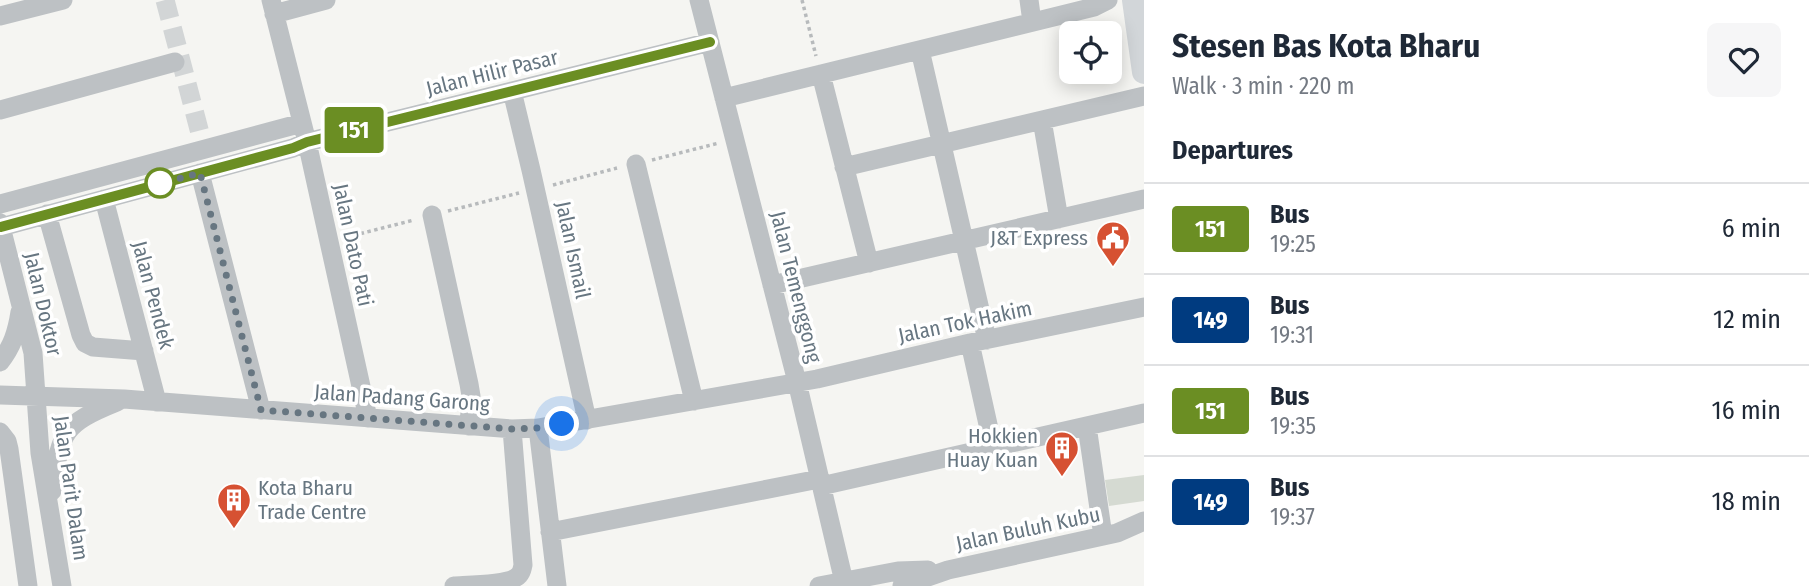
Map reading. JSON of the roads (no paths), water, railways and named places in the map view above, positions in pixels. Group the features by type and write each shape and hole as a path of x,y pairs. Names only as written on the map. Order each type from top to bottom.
{"main road":[{"path":"1134,0 1141,19 1144,72"}],"street":[{"path":"0,16 62,0"},
{"path":"272,7 326,0"},
{"name":"Jalan Temenggong","path":"699,0 797,382 844,584"},
{"path":"1029,0 1032,23"},
{"path":"724,98 1032,23 1094,7 1108,0"},
{"name":"Jalan Dato Pati","path":"272,7 304,132 368,418"},
{"name":"Jalan Hilir Pasar","path":"0,225 293,148 304,132 512,91 710,42"},
{"path":"920,50 964,241 993,447"},
{"path":"0,110 175,62"},
{"path":"821,74 869,263"},
{"name":"Jalan Ismail","path":"512,91 587,420"},
{"path":"844,167 1144,96"},
{"path":"1042,120 1059,219"},
{"path":"0,204 202,143 304,132"},
{"path":"636,164 694,401"},
{"path":"200,173 261,410"},
{"name":"Jalan Pendek","path":"104,199 158,402"},
{"path":"772,285 1144,199"},
{"path":"47,214 85,343 93,347 144,351"},
{"path":"432,215 469,384 469,426"},
{"name":"Jalan Doktor","path":"0,225 6,269 20,304 33,353 36,396"},
{"path":"0,362 15,337 20,304"},
{"name":"Jalan Tok Hakim","path":"797,382 1144,307"},
{"name":"Jalan Padang Garong","path":"0,395 158,402 512,429 538,428 587,420 797,382"},
{"name":"Jalan Parit Dalam","path":"36,396 40,453 62,586"},
{"path":"49,507 57,455 68,430 89,414 124,400"},
{"path":"550,532 820,482 1144,413"},
{"path":"1087,426 1110,534"},
{"path":"538,428 557,586"},
{"path":"454,586 507,581 519,576 522,571 512,429"},
{"path":"0,432 9,449 28,586"},
{"name":"Jalan Buluh Kubu","path":"902,586 950,578 1110,534 1144,521"},
{"name":"Jalan Buluh Kubu","path":"1110,534 1144,534"},
{"name":"Jalan Buluh Kubu","path":"819,586 844,584 898,571 950,578"}],"tunnel":[{"path":"165,0 201,137"}],"place":[{"name":"J&T Express","path":"1113,268"},
{"name":"Hokkien Huay Kuan","path":"1062,478"},
{"name":"Kota Bharu Trade Centre","path":"234,530"}]}
